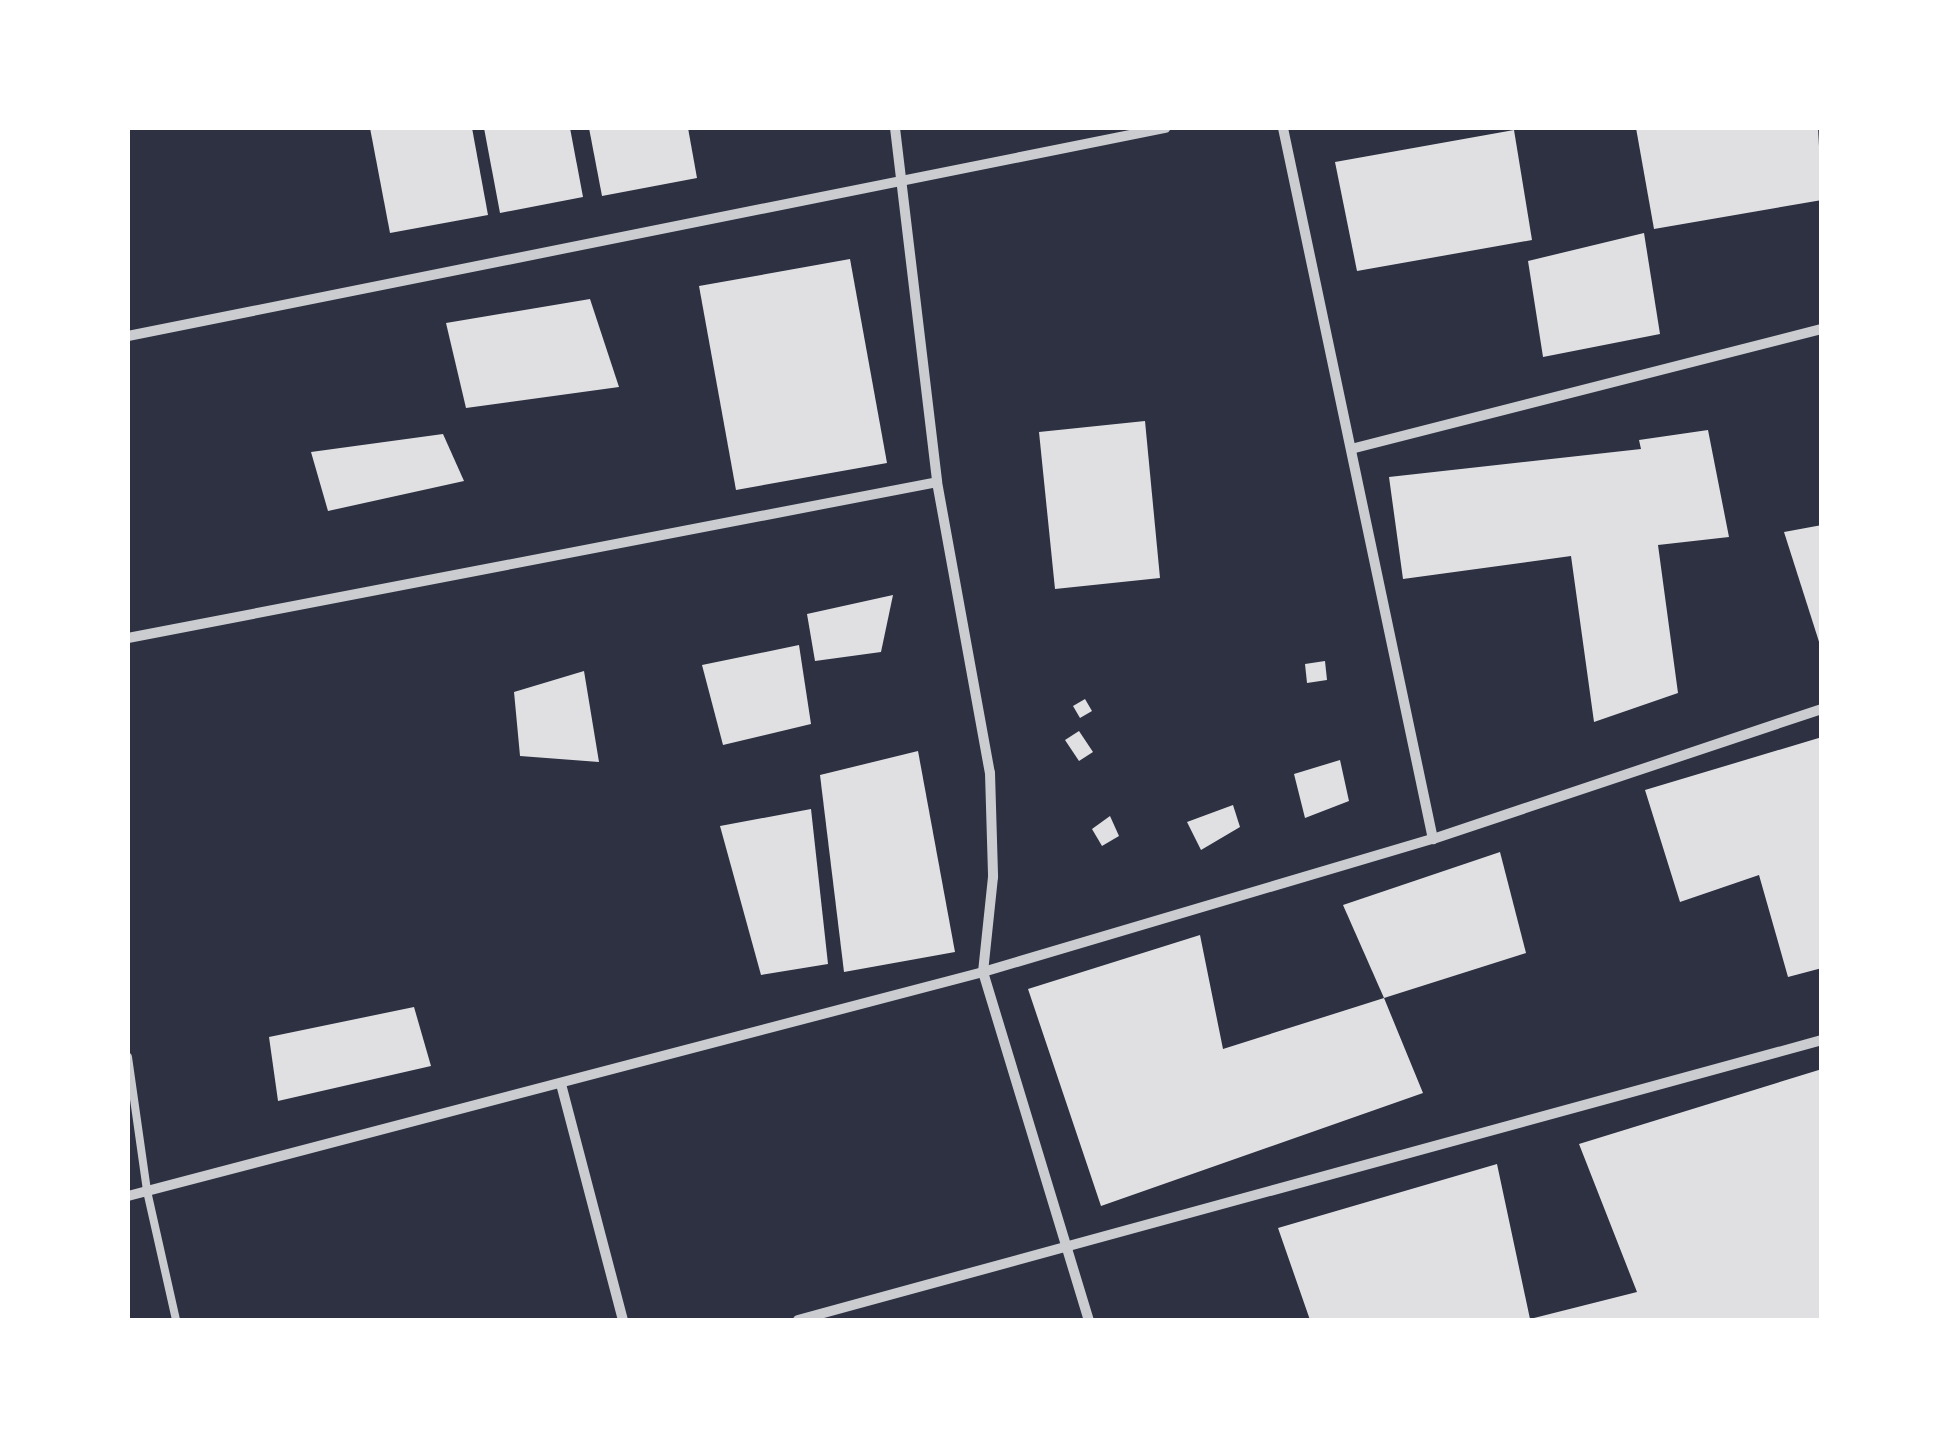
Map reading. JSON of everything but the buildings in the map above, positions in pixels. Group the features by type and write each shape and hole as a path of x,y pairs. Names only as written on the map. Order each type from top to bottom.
{"street":[{"path":"895,128 937,482 990,773 993,877 983,972 1088,1320"},
{"path":"128,336 902,184 1165,128"},
{"path":"1283,128 1433,839"},
{"path":"1351,448 1822,329"},
{"path":"128,638 937,482"},
{"path":"128,1196 983,972 1433,839 1822,709"},
{"path":"798,1320 1822,1040"},
{"path":"561,1084 623,1320"}],"lane":[{"path":"128,1058 146,1192 176,1320"}]}
